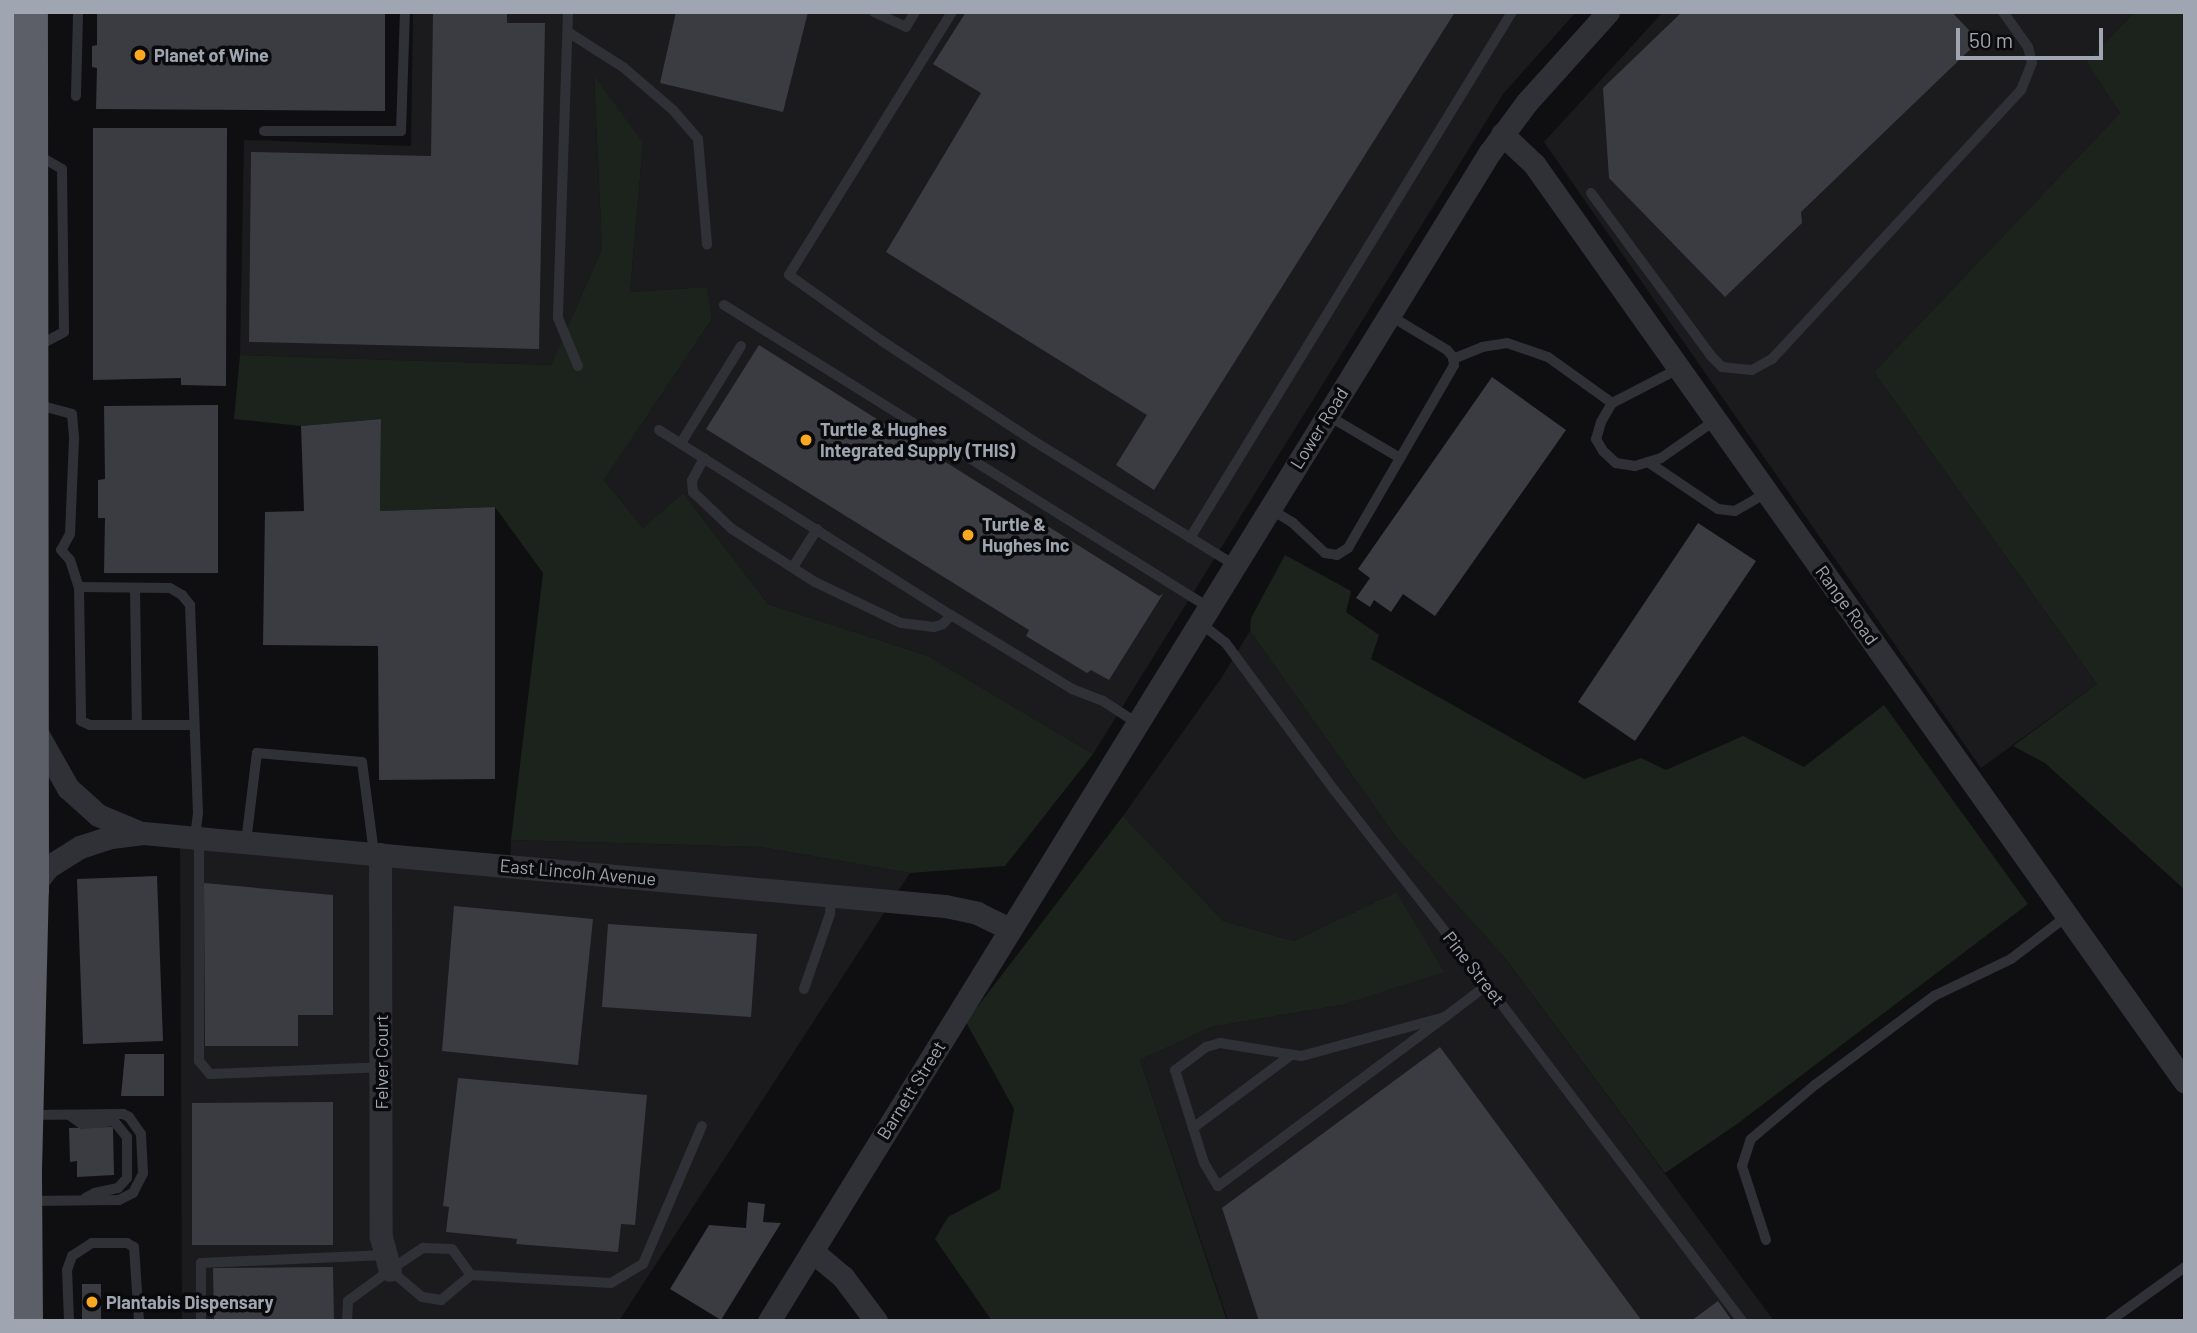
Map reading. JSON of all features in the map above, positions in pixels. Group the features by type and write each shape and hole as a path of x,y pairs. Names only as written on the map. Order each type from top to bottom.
{"highway":[{"path":"24,1321 24,1115 30,890 27,715 45,551 28,402 29,12"}],"street":[{"name":"Lower Road","path":"1053,860 1502,134 1608,12"},
{"name":"Range Road","path":"1502,134 1534,164 1765,494 2185,1082"},
{"name":"East Lincoln Avenue","path":"27,715 68,788 98,815 143,833"},
{"name":"East Lincoln Avenue","path":"30,890 48,867 80,847 111,837 143,833 944,906 977,914 1010,929"},
{"name":"Felver Court","path":"377,853 381,1237 388,1263"},
{"name":"Barnett Street","path":"769,1321 1053,860"},
{"path":"812,1251 843,1277 876,1321"}],"lane":[{"path":"76,96 78,12"},
{"path":"264,131 401,131 405,12"},
{"path":"568,12 558,318 578,366"},
{"path":"874,12 905,27 915,12"},
{"path":"952,12 789,275 1009,425 1234,565"},
{"path":"1190,537 1512,12"},
{"path":"1591,193 1711,356 1722,367 1752,370 1772,359 2021,90 2032,63 2028,47 2003,12"},
{"path":"568,32 623,67 673,110 698,139 707,245"},
{"name":"Pine Street","path":"724,305 1204,615 1335,791 1487,985 1742,1321"},
{"path":"1269,508 1293,523 1325,553 1337,555 1348,548 1454,365 1447,350 1389,315"},
{"path":"1453,359 1482,347 1507,343 1548,357 1612,403"},
{"path":"681,443 741,346"},
{"path":"1678,369 1612,403 1601,422 1596,439 1603,451 1616,463 1636,466 1661,458 1714,421"},
{"path":"1327,415 1400,458"},
{"path":"659,430 951,615 1072,689 1103,701 1137,723"},
{"path":"704,458 692,481 693,492 732,529 828,588 914,627 934,627 943,624 951,615"},
{"path":"1647,462 1718,509 1735,512 1765,494"},
{"path":"793,567 817,529"},
{"path":"45,551 70,560 79,587 81,721 90,725 194,725"},
{"path":"79,587 170,588 182,595 190,605 198,813 199,1061 210,1074 381,1067"},
{"path":"135,587 136,724"},
{"path":"246,842 257,753 362,762 377,853"},
{"path":"804,989 830,914 831,896"},
{"path":"1766,1240 1742,1166 1751,1139 1815,1085 1934,996 2011,959 2067,916"},
{"path":"1445,1017 1310,1054 1290,1056 1220,1042 1175,1070 1204,1163 1218,1186 1445,1017 1487,985"},
{"path":"1194,1128 1290,1056"},
{"path":"23,1201 119,1200 134,1193 143,1173 141,1134 135,1122 123,1114 24,1115"},
{"path":"201,1321 201,1263 388,1263 422,1297 441,1300 471,1275 611,1283 643,1264 702,1126"},
{"path":"69,1321 67,1270 72,1256 92,1244 127,1243 134,1247 139,1321"},
{"path":"347,1321 348,1301 388,1263 423,1248 452,1249 471,1275"},
{"path":"2110,1321 2185,1267"}],"shaded area":[{"path":"413,12 1576,12 1503,94 1093,754 928,656 768,604 683,493 643,528 604,480 712,319 706,287 630,292 643,144 594,78 602,249 551,365 240,355 244,140 411,146"},
{"path":"1663,12 2135,12 2088,62 2120,113 1874,372 2097,684 1981,768 1544,142"},
{"path":"2135,12 2185,12 2185,890 2045,763 2013,746 2097,684 1874,372 2120,113 2087,62"},
{"path":"594,76 643,143 630,292 707,287 712,319 604,480 643,528 683,493 768,604 928,656 1093,754 1005,866 910,873 761,847 511,840 543,573 495,507 380,511 381,419 301,426 234,419 240,355 551,365 602,249"},
{"path":"1285,555 1351,591 1346,612 1379,635 1371,659 1584,779 1641,758 1666,770 1743,736 1804,767 1884,705 2028,904 1737,1124 1665,1173 1506,959 1399,841 1250,631 1251,618"},
{"path":"1250,631 1399,841 1506,959 1774,1321 1228,1321 1140,1060 1211,1027 1341,1005 1396,892 1294,941 1223,921 1123,816 1222,677"},
{"path":"1123,816 1223,921 1294,941 1396,892 1444,972 1341,1005 1211,1027 1140,1060 1227,1321 992,1321 935,1239 948,1217 1000,1189 1014,1109 966,1022"},
{"path":"180,828 510,862 511,840 761,847 910,873 619,1321 182,1321"}],"building":[{"path":"97,12 385,12 385,111 96,109 97,68 92,67 92,46 97,45"},
{"path":"433,12 507,12 507,23 545,23 539,349 249,342 251,152 431,156"},
{"path":"676,12 808,12 783,112 660,83"},
{"path":"966,12 1455,12 1154,490 1116,465 1147,415 886,252 981,93 933,64"},
{"path":"1682,12 1952,12 1979,41 1801,212 1802,223 1725,297 1609,178 1603,88"},
{"path":"93,128 227,128 226,386 181,385 181,378 93,380"},
{"path":"759,345 1159,596 1163,594 1109,680 1091,670 1087,673 1026,636 1029,630 706,429"},
{"path":"1492,377 1566,430 1435,616 1403,594 1391,612 1374,600 1370,607 1356,598 1370,578 1358,569"},
{"path":"218,405 218,573 104,573 105,518 98,518 98,480 105,479 104,406"},
{"path":"381,419 380,511 495,507 495,779 379,780 378,646 263,645 265,512 304,511 301,426"},
{"path":"1698,523 1756,561 1635,741 1578,702"},
{"path":"157,876 163,1041 83,1044 77,879"},
{"path":"204,883 333,895 333,1015 298,1015 298,1046 205,1046"},
{"path":"454,906 593,919 578,1065 442,1051"},
{"path":"608,924 757,934 751,1017 602,1007"},
{"path":"1440,1047 1642,1321 1259,1321 1222,1208"},
{"path":"125,1054 164,1054 164,1096 121,1096"},
{"path":"458,1078 647,1095 635,1225 621,1224 618,1252 516,1244 517,1239 446,1232 449,1207 443,1206"},
{"path":"333,1102 333,1245 192,1245 192,1103"},
{"path":"113,1127 114,1175 77,1177 77,1161 70,1162 69,1128"},
{"path":"748,1202 765,1204 763,1222 781,1223 721,1320 670,1289 709,1225 746,1228"},
{"path":"333,1267 334,1321 214,1321 213,1268"},
{"name":"Plantabis Dispensary","path":"82,1284 101,1284 101,1321 82,1321"},
{"path":"1718,1301 1732,1321 1691,1321"}],"place":[{"name":"Planet of Wine","path":"140,55"},
{"name":"Turtle & Hughes Integrated Supply (THIS)","path":"806,440"},
{"name":"Turtle & Hughes Inc","path":"968,535"},
{"name":"Plantabis Dispensary","path":"92,1302"}]}
